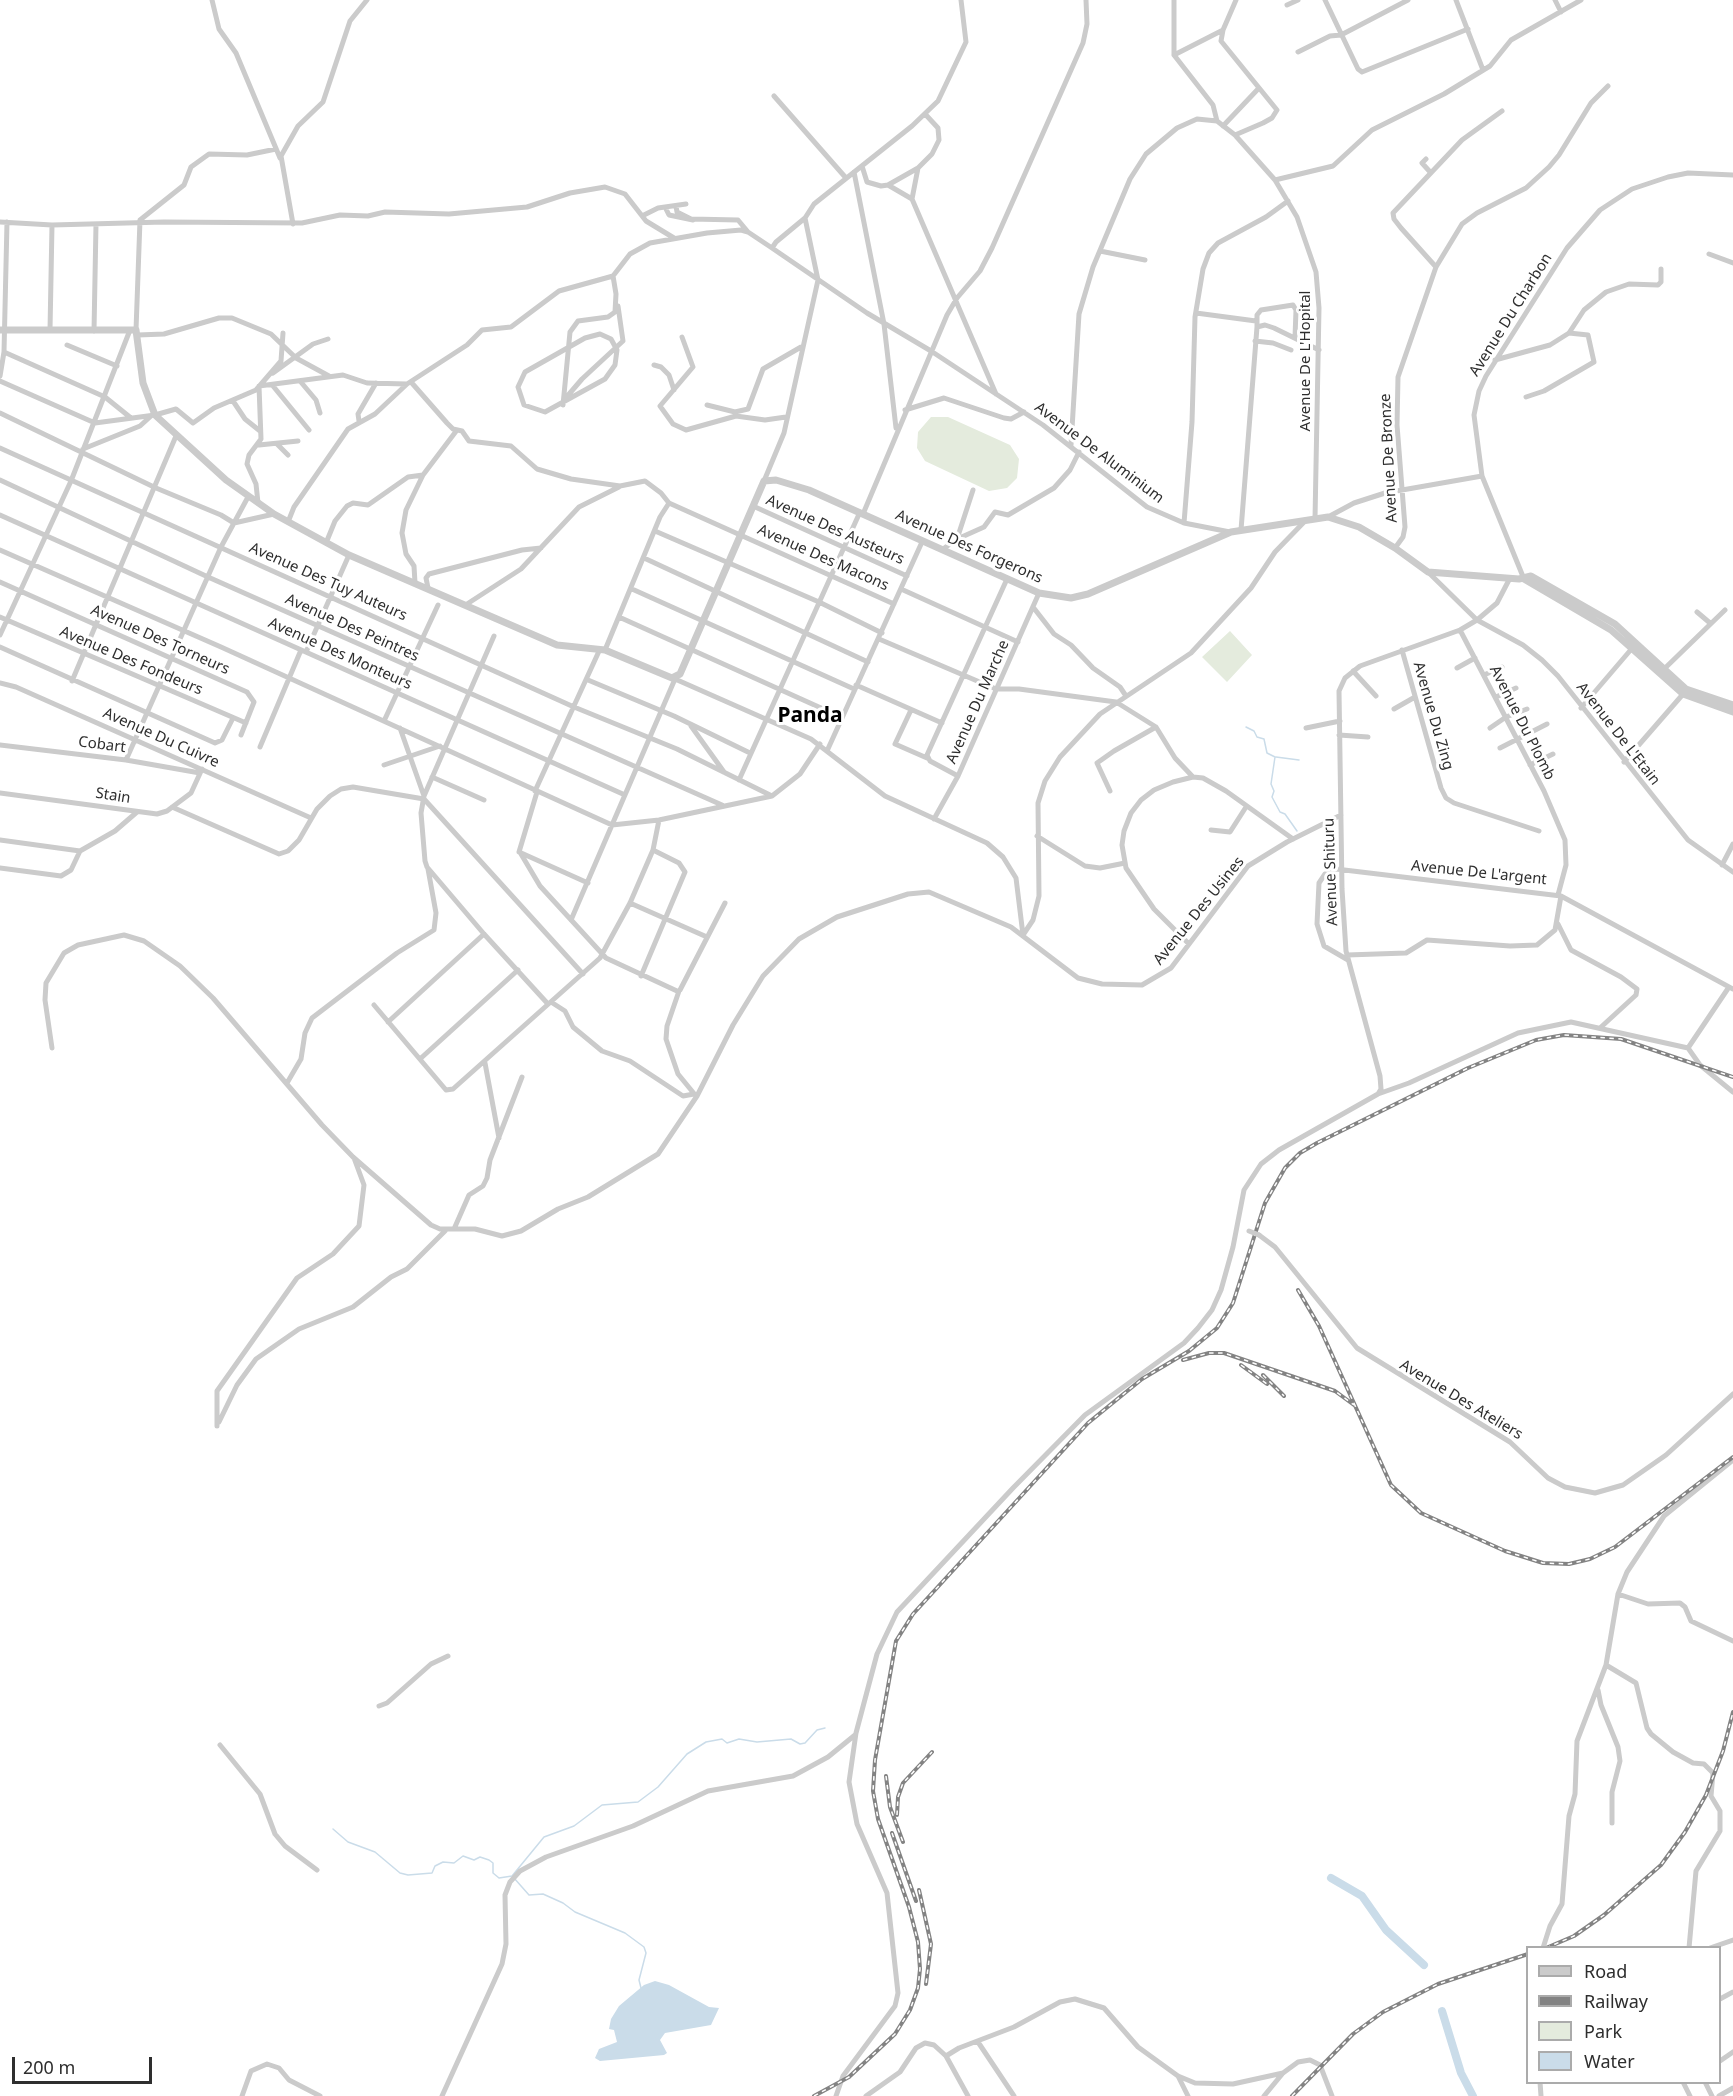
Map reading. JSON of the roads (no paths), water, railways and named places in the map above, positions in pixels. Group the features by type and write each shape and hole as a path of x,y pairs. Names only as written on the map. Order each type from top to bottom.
{"street":[{"path":"212,0 219,29 236,53 280,158 287,181 293,224"},
{"path":"280,158 298,126 323,102 350,21 367,0"},
{"path":"772,248 806,218 814,204 926,115 942,94 964,47 966,37 961,0"},
{"path":"739,780 844,547 862,513 931,351 957,298 980,271 992,248 1083,43 1087,24 1086,0"},
{"path":"1071,445 1078,322 1085,292 1100,250 1130,179 1146,154 1188,121 1197,119 1217,121 1213,105 1174,55 1174,0"},
{"path":"1235,135 1263,123 1277,113 1277,110 1221,41 1223,30 1236,0"},
{"path":"1287,5 1298,0"},
{"path":"1325,0 1358,69 1362,72 1468,29"},
{"path":"1298,52 1330,36 1341,35 1408,0"},
{"path":"1456,0 1483,70"},
{"path":"1555,0 1562,12"},
{"path":"1275,180 1333,166 1372,130 1444,94 1483,70 1494,62 1500,51 1511,40 1581,0"},
{"path":"1174,55 1223,30"},
{"name":"Avenue De Bronze","path":"1395,548 1405,532 1397,425 1398,377 1436,267 1462,224 1526,188 1549,167 1591,103 1608,86"},
{"path":"1223,126 1259,88"},
{"path":"774,96 846,178"},
{"path":"1436,267 1393,217 1395,210 1475,128 1502,111"},
{"path":"862,166 867,182 873,186 888,185 918,168 932,154 939,140 938,128 926,115"},
{"name":"Avenue De L'Hopital","path":"1217,121 1235,135 1275,180 1304,232 1316,272 1319,350 1315,519"},
{"path":"276,149 247,155 209,154 191,167 184,185 139,224 135,331 143,383 153,416 248,497 349,555 467,604 557,645 603,650 767,720 820,744 877,790 987,843 1003,857 1018,885 1023,935"},
{"path":"1426,159 1422,163 1431,173"},
{"path":"912,199 918,168"},
{"path":"854,172 884,324 896,431"},
{"name":"Avenue Du Charbon","path":"1524,579 1482,476 1474,415 1479,391 1495,360 1567,248 1599,210 1632,189 1668,177 1688,173 1733,175"},
{"path":"888,185 912,199 957,298 996,394"},
{"path":"0,222 52,225 293,224 340,215 368,216 385,212 449,214 527,207 570,193 598,187 612,188 625,194 642,216 674,238"},
{"path":"1184,523 1192,422 1196,313 1203,269 1214,247 1273,213 1288,201"},
{"path":"642,216 652,210 686,204"},
{"path":"676,206 677,212 694,219"},
{"name":"Avenue De Aluminium","path":"665,207 669,215 687,220 735,219 748,232 818,280 1024,412 1071,445 1147,507 1184,523 1231,532"},
{"path":"571,920 782,439 818,280 806,218"},
{"path":"0,376 4,352 7,222"},
{"path":"94,331 96,224"},
{"path":"50,330 52,225"},
{"path":"288,522 294,507 305,495 348,429 375,414 409,383 462,348 482,330 511,327 559,291 613,276 627,258 642,246 674,238 728,230 748,232"},
{"path":"1100,250 1145,260"},
{"path":"1709,254 1733,263"},
{"path":"1495,360 1537,351 1569,333 1584,310 1606,292 1629,284 1658,285 1661,282 1661,269"},
{"path":"563,405 577,384 624,337 613,276"},
{"path":"563,405 566,349 575,323 612,315 615,312 617,301"},
{"path":"1241,530 1255,341 1261,310 1294,306 1295,337"},
{"path":"1196,313 1264,325 1295,337 1319,350"},
{"path":"3,330 135,331 164,334 219,318 232,318 271,334 296,358 329,376"},
{"path":"0,634 71,480 117,366 135,331"},
{"path":"0,381 95,423 153,416 176,409 193,423 214,408 250,394 267,378 281,361 283,333"},
{"path":"1526,397 1544,391 1594,362 1588,335 1569,333"},
{"path":"600,334 608,336 616,346 617,359 609,374 563,405 545,412 534,411 524,405 518,387 529,369 600,334"},
{"path":"682,337 693,365 661,407 673,424 686,430 736,416 765,420 786,417"},
{"path":"267,378 313,344 328,339"},
{"path":"1255,341 1273,343 1291,350"},
{"path":"66,345 117,366"},
{"path":"707,405 735,412 748,409 763,369 801,347"},
{"path":"4,352 105,397 131,418"},
{"path":"654,365 661,367 669,375 674,390"},
{"path":"259,386 273,386 343,375 376,383 409,383 447,423 462,431 469,441 512,446 537,469 548,473 587,483 620,486"},
{"path":"300,381 316,400 320,413"},
{"path":"359,421 358,414 376,383"},
{"path":"259,386 260,445"},
{"path":"273,386 309,430"},
{"path":"905,410 944,398 1004,418 1011,419 1024,412"},
{"path":"233,401 245,419 261,432"},
{"path":"0,413 234,523 274,513"},
{"path":"82,450 140,426 153,416"},
{"path":"415,583 414,566 406,554 402,533 410,502 423,475 457,430"},
{"path":"72,681 118,568 156,488 176,436"},
{"path":"258,503 256,484 248,464 249,455 260,445 298,441"},
{"path":"278,444 288,455"},
{"name":"Avenue Des Tuy Auteurs","path":"0,448 574,707 650,738 772,796"},
{"path":"942,550 957,539 984,527 995,512 1008,515 1054,488 1073,467 1079,452"},
{"path":"326,543 335,521 347,506 353,503 368,505 408,477 423,475"},
{"path":"1328,517 1354,503 1402,489 1482,476"},
{"name":"Avenue Des Peintres","path":"0,480 208,577 723,806"},
{"path":"467,604 521,569 579,507 620,486 645,481 661,493 669,504 655,531 619,617 561,734 536,791 518,846 540,886 612,963 679,991"},
{"name":"Avenue Des Forgerons","path":"764,481 792,483 1039,593 1057,597 1081,596 1231,532 1328,517"},
{"path":"957,539 973,490"},
{"path":"126,760 221,547 248,497"},
{"name":"Avenue Des Macons","path":"669,504 832,574 894,604"},
{"name":"Avenue Des Austeurs","path":"753,506 907,576"},
{"name":"Avenue Des Monteurs","path":"0,515 549,763 625,795"},
{"path":"1328,517 1351,523 1395,548 1428,572 1524,579 1531,576 1552,592 1615,624 1658,674 1685,692 1733,712"},
{"path":"1023,935 1033,920 1039,896 1037,836 1040,793 1053,767 1084,728 1116,702 1191,653 1251,588 1275,552 1306,520"},
{"path":"655,531 819,602 881,636 996,690 1019,689 1116,702 1156,727 1175,758 1193,777"},
{"path":"827,751 922,542"},
{"path":"428,588 426,578 429,574 522,550 541,548"},
{"path":"0,550 184,630 612,825 659,820 772,796 800,774 820,744"},
{"path":"260,747 288,678 318,626 349,555"},
{"path":"644,558 868,662"},
{"name":"Avenue De L'Etain","path":"1428,572 1477,620 1523,645 1542,660 1558,676 1581,708 1688,840 1733,872"},
{"path":"1376,696 1353,670 1460,630 1477,620 1497,603 1510,578"},
{"path":"927,758 1007,579"},
{"name":"Avenue Des Torneurs","path":"0,582 247,692 254,702 241,735"},
{"path":"632,589 793,663 942,723"},
{"path":"902,589 1018,642"},
{"name":"Avenue Du Marche","path":"934,819 958,776 1039,593"},
{"path":"384,721 438,605"},
{"path":"1033,607 1054,634 1071,645 1093,668 1120,687 1126,696"},
{"path":"1658,674 1725,610"},
{"path":"1697,612 1710,623"},
{"name":"Avenue Des Fondeurs","path":"0,617 246,723"},
{"path":"619,617 841,717"},
{"name":"Avenue Du Plomb","path":"1460,630 1561,829 1566,845 1566,865 1560,895 1558,924"},
{"path":"287,1083 301,1059 304,1033 312,1018 397,953 434,930 436,913 422,827 424,798 442,747 458,720 494,636"},
{"path":"1634,645 1665,669 1685,692 1733,705"},
{"path":"1581,708 1634,645"},
{"path":"0,647 72,681 215,742 222,740 233,718"},
{"name":"Avenue Du Zing","path":"1402,650 1441,788 1446,798 1454,804 1539,831"},
{"path":"1457,668 1475,658"},
{"path":"1484,675 1502,667"},
{"name":"Avenue Shituru","path":"1353,670 1345,678 1339,691 1342,869 1348,957 1380,1076 1378,1094"},
{"path":"588,680 689,723 750,753"},
{"name":"Avenue Du Cuivre","path":"0,683 16,687 311,818"},
{"path":"1496,697 1516,688"},
{"path":"1624,762 1685,692"},
{"path":"1395,709 1415,697"},
{"path":"1490,728 1506,717 1527,709"},
{"path":"911,710 895,744 927,758 958,776"},
{"path":"1306,728 1340,721"},
{"path":"689,723 725,773"},
{"path":"1500,748 1546,724"},
{"path":"1110,791 1097,763 1156,727"},
{"path":"400,728 424,798 583,974"},
{"path":"1339,735 1368,737"},
{"name":"Cobart","path":"0,745 201,771"},
{"path":"384,765 442,747"},
{"path":"1530,765 1553,754"},
{"path":"201,771 193,790 172,807 279,854 288,851 299,840 311,818 330,796 347,787 424,798"},
{"path":"432,777 484,800"},
{"path":"1189,944 1154,909 1133,881 1125,863 1122,845 1124,831 1135,807 1154,790 1193,777 1208,780 1293,839"},
{"name":"Stain","path":"0,793 157,814 172,807"},
{"path":"1211,830 1230,832 1246,807"},
{"path":"0,868 61,876 71,870 80,851 115,831 137,812"},
{"name":"Avenue Des Usines","path":"353,1157 431,1225 454,1229 468,1228 502,1236 521,1231 558,1209 602,1190 658,1154 695,1095 755,988 782,955 799,939 837,917 878,906 908,894 928,892 975,910 1023,935 1078,978 1090,982 1128,986 1146,984 1162,976 1248,866 1293,839 1341,815"},
{"path":"374,1005 449,1090 485,1063 583,974 602,953 630,903 653,850 659,820"},
{"path":"1037,836 1085,866 1100,868 1125,863"},
{"path":"0,840 80,851"},
{"path":"1722,865 1733,844"},
{"path":"642,976 685,872 680,863 653,850"},
{"path":"521,854 588,883"},
{"path":"427,867 518,970 550,1003 565,1011 573,1027 602,1051 630,1060 683,1096 695,1095"},
{"path":"1342,869 1325,874 1319,883 1317,924 1324,946 1348,957 1406,953 1427,940 1527,947 1544,940 1558,924 1571,950 1621,977 1637,989 1636,995 1600,1028"},
{"name":"Avenue De L'argent","path":"1342,869 1560,895 1731,988"},
{"path":"630,903 706,937"},
{"path":"695,1095 678,1074 666,1039 667,1026 679,991 725,903"},
{"path":"388,1022 484,934"},
{"path":"52,1048 45,1000 46,983 64,953 78,945 124,935 144,941 180,966 213,998 353,1157 364,1185 359,1226 333,1254 297,1278 217,1391 218,1426 232,1394 256,1359 299,1329 352,1307 391,1277 407,1269 445,1231"},
{"path":"420,1059 518,970"},
{"path":"1688,1048 1731,988"},
{"path":"836,2096 843,2076 895,2006 898,1993 887,1893 857,1824 850,1798 849,1782 856,1733 870,1673 897,1612 928,1576 1076,1424 1113,1393 1184,1342 1212,1311 1221,1290 1244,1190 1261,1164 1274,1154 1378,1094 1409,1083 1518,1033 1571,1022 1583,1022 1688,1048 1700,1065 1733,1092"},
{"path":"485,1063 500,1140"},
{"path":"454,1229 469,1195 485,1182 490,1160 500,1140 522,1077"},
{"name":"Avenue Des Ateliers","path":"1237,1227 1259,1235 1275,1247 1357,1348 1510,1442 1548,1478 1564,1487 1595,1493 1623,1485 1666,1455 1733,1395"},
{"path":"1543,1946 1563,1898 1569,1816 1576,1788 1577,1741 1606,1665 1618,1594 1627,1572 1664,1516 1733,1460"},
{"path":"1618,1594 1648,1604 1680,1603 1685,1607 1691,1621 1733,1641"},
{"path":"379,1706 387,1703 431,1664 448,1656"},
{"path":"1606,1665 1636,1683 1647,1728 1651,1734 1673,1752 1693,1762 1704,1764 1713,1773 1711,1796 1720,1811 1720,1831 1696,1871 1689,1946"},
{"path":"1598,1688 1601,1705 1618,1747 1620,1761 1612,1792 1612,1823"},
{"path":"442,2096 502,1964 506,1944 505,1895 510,1882 520,1871 546,1857 633,1826 708,1791 793,1776 828,1758 856,1733"},
{"path":"220,1745 260,1794 275,1834 285,1846 317,1870"},
{"path":"1713,1946 1733,1940"},
{"path":"946,2056 959,2048 1014,2027 1060,2002 1075,1999 1104,2008 1138,2047 1178,2076 1195,2083 1233,2084 1283,2073"},
{"path":"978,2042 1014,2096"},
{"path":"866,2096 900,2072 916,2048 925,2043 934,2045 946,2056 968,2096"},
{"path":"1264,2096 1283,2073 1299,2062 1310,2060 1320,2065 1332,2096"},
{"path":"242,2096 252,2071 267,2064 279,2068 289,2080 320,2096"},
{"path":"1178,2076 1188,2096"},
{"path":"1719,2096 1733,2088"}],"water":[{"path":"655,1981 669,1985 709,2007 719,2008 711,2025 665,2033 660,2040 667,2053 664,2055 600,2061 595,2058 599,2049 617,2042 614,2030 609,2029 611,2019 619,2006 644,1985"}],"waterway":[{"path":"1246,727 1254,731 1257,737 1264,739 1267,753 1275,757 1271,784 1274,791 1272,797 1280,812 1285,814 1297,831"},
{"path":"1276,757 1299,760"},
{"path":"333,1829 348,1842 375,1852 400,1873 408,1875 432,1873 435,1866 443,1862 454,1863 463,1856 474,1860 480,1857 489,1860 493,1863 493,1873 499,1878 512,1876 544,1837 574,1826 602,1805 638,1802 658,1787 687,1754 706,1742 722,1739 727,1743 739,1739 757,1742 791,1739 800,1744 805,1743 817,1730 825,1728"},
{"path":"514,1878 529,1895 543,1894 563,1903 575,1912 625,1933 644,1947 646,1953 639,1980 641,1988"},
{"path":"1331,1878 1362,1896 1386,1930 1424,1965"},
{"path":"1442,2011 1461,2073 1473,2096"}],"railway":[{"path":"814,2096 849,2077 895,2034 910,2010 918,1988 920,1969 918,1942 909,1907 878,1819 873,1791 875,1760 896,1641 913,1614 1088,1423 1142,1379 1189,1351 1217,1328 1233,1303 1265,1203 1285,1168 1300,1153 1317,1143 1468,1068 1536,1040 1564,1035 1621,1039 1733,1077"},
{"path":"1298,1290 1319,1326 1391,1485 1421,1513 1505,1551 1543,1563 1569,1564 1590,1559 1615,1547 1733,1457"},
{"path":"1183,1360 1209,1353 1224,1353 1335,1391 1354,1405"},
{"path":"1241,1365 1267,1384"},
{"path":"1263,1375 1284,1396"},
{"path":"1551,1946 1574,1936 1604,1915 1661,1865 1685,1832 1706,1795 1723,1751 1733,1712"},
{"path":"897,1815 898,1797 903,1783 932,1752"},
{"path":"886,1776 890,1807 903,1842"},
{"path":"892,1833 916,1901"},
{"path":"919,1890 931,1944 926,1984"},
{"path":"1292,2096 1353,2034 1383,2012 1438,1984 1526,1955"}],"district":[{"name":"Panda","path":"810,716"}]}
